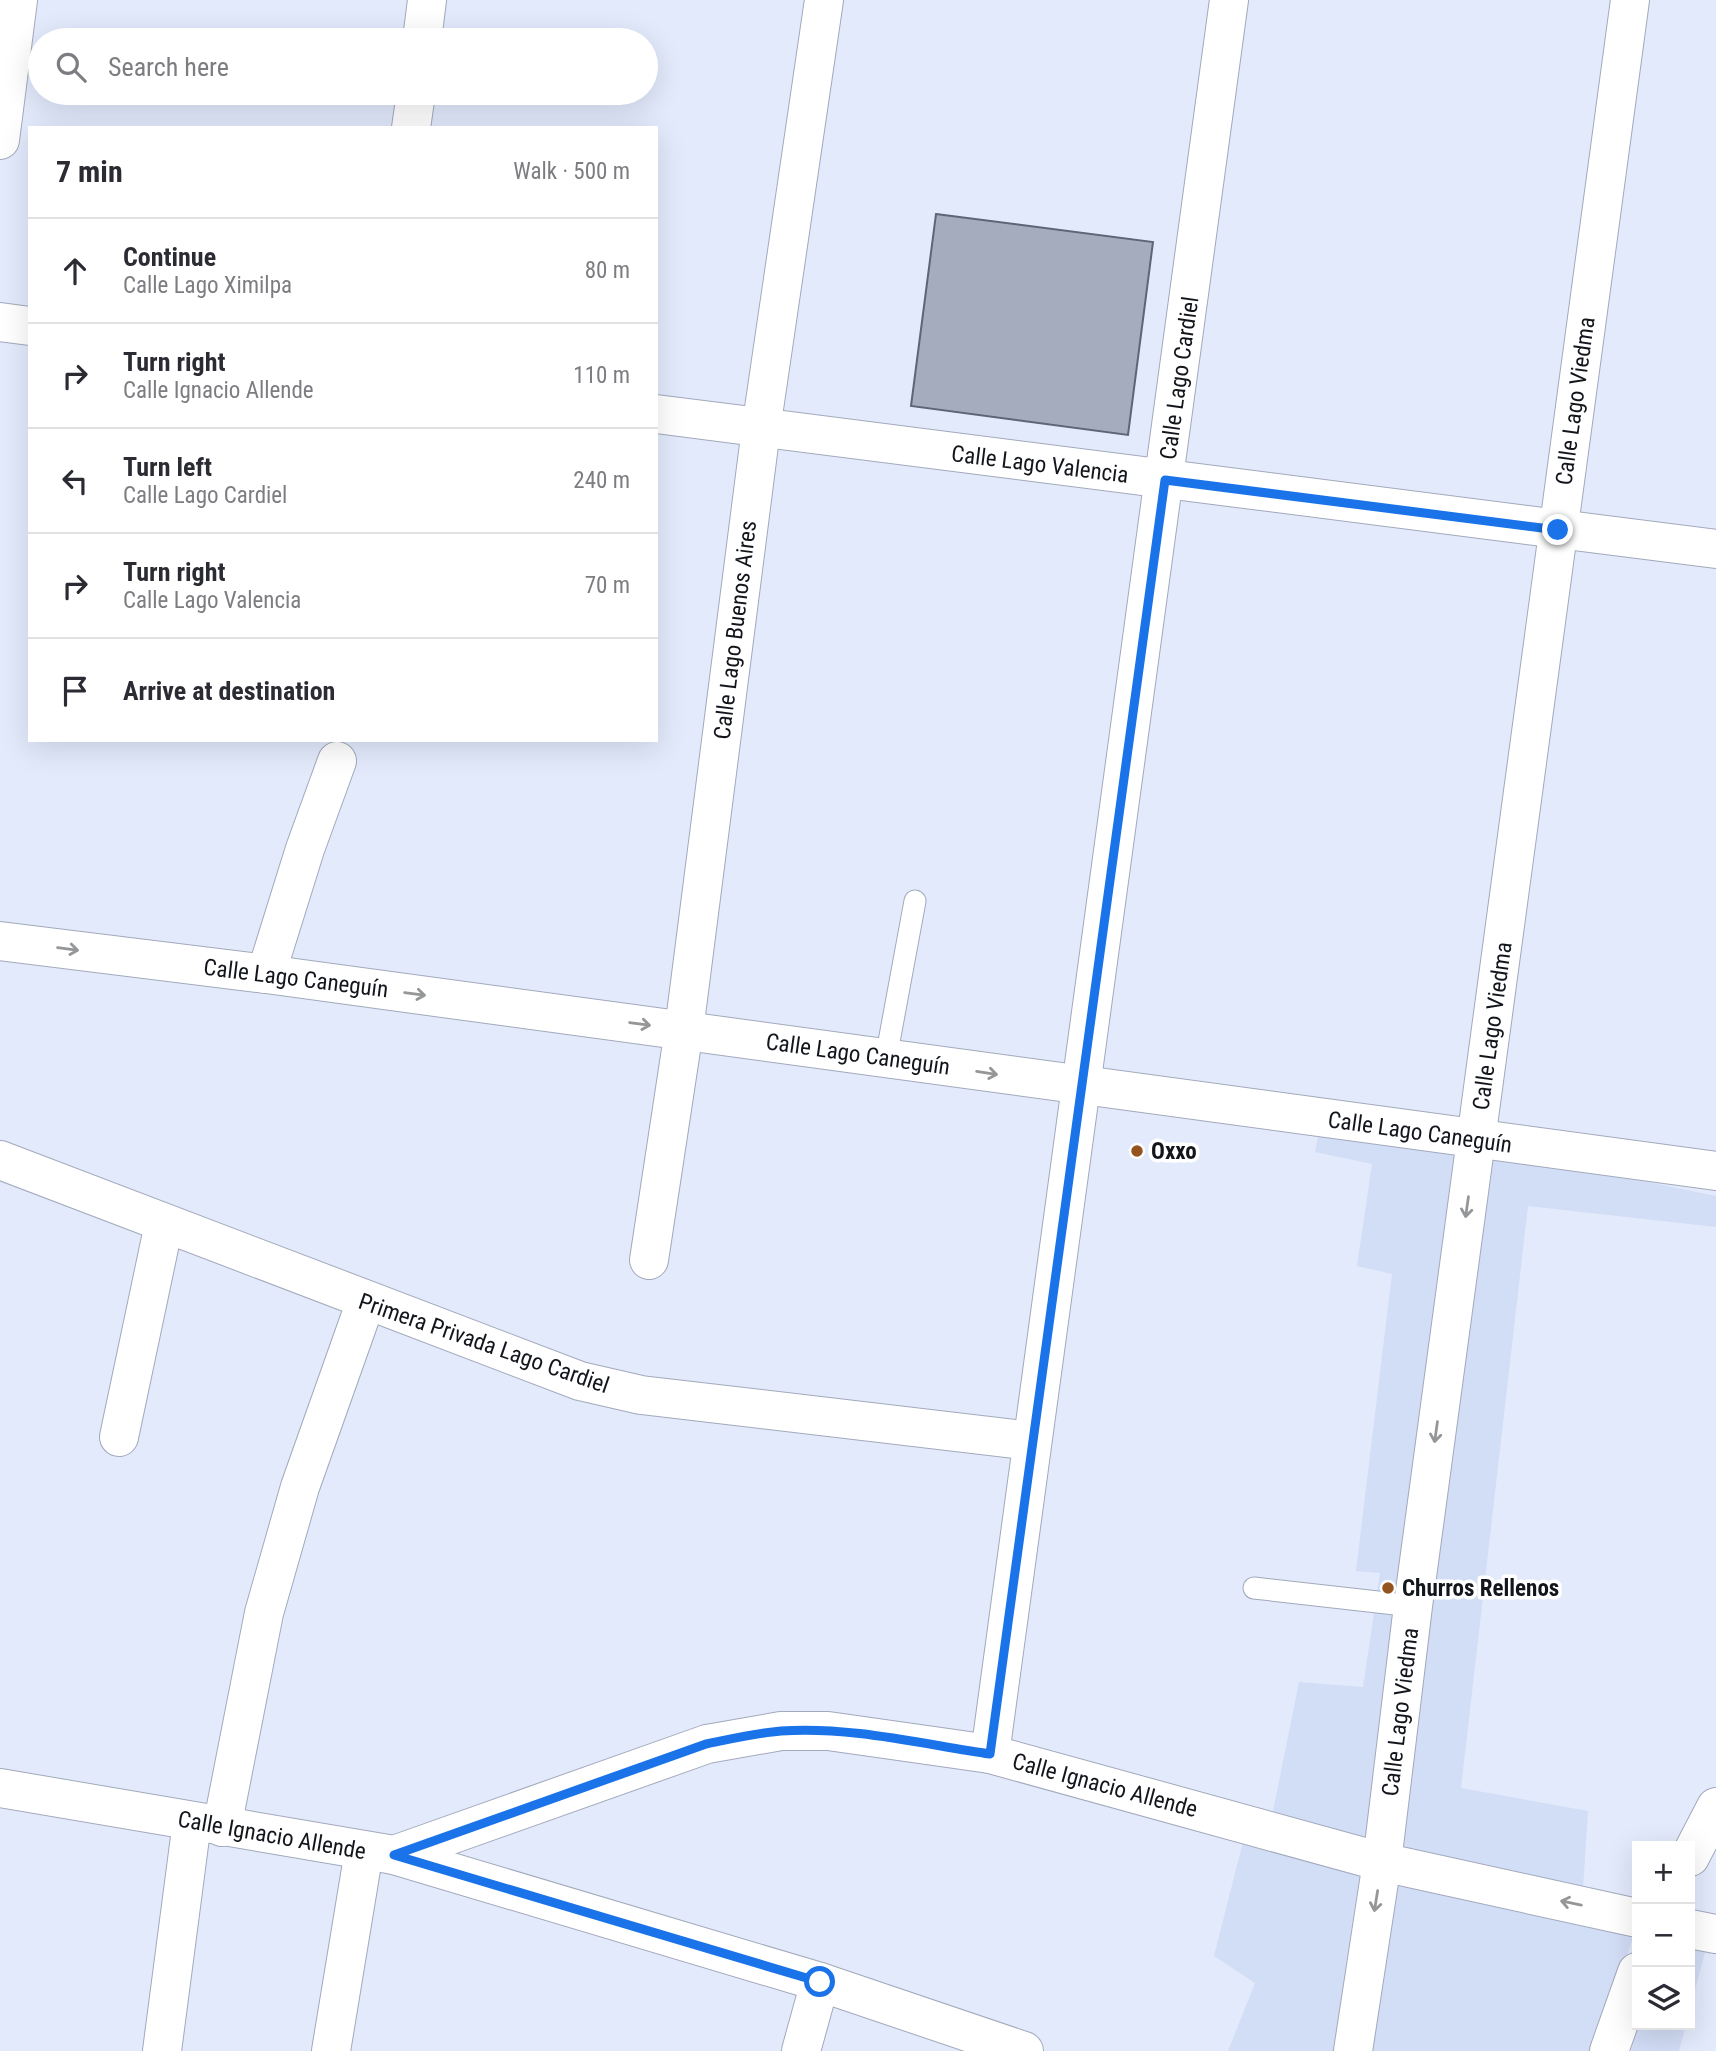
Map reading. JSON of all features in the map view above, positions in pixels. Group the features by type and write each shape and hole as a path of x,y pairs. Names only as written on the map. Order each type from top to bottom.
{"street":[{"path":"1,119 18,0"},
{"path":"424,28 427,0"},
{"name":"Calle Lago Buenos Aires","path":"649,1260 684,1030 761,429 824,0"},
{"name":"Calle Lago Cardiel","path":"990,1754 1229,0"},
{"name":"Calle Lago Viedma","path":"1353,2051 1382,1862 1413,1606 1630,0"},
{"path":"411,126 414,105"},
{"path":"0,322 28,326"},
{"name":"Calle Lago Valencia","path":"658,414 1716,549"},
{"path":"266,974 305,849 337,761"},
{"name":"Calle Lago Caneguín","path":"0,941 684,1030 1082,1087 1716,1171"},
{"name":"Primera Privada Lago Cardiel","path":"0,1160 580,1381 641,1395 1032,1441"},
{"path":"119,1437 164,1224"},
{"path":"168,2050 207,1824 300,1487 366,1301"},
{"name":"Calle Ignacio Allende","path":"0,1788 379,1853 706,1744 781,1731 828,1731 990,1754 1382,1862 1632,1917"},
{"path":"1695,1847 1716,1807"},
{"path":"331,2051 379,1853 820,1982 980,2044 1024,2051"},
{"path":"1695,1929 1716,1934"},
{"path":"801,2051 820,1982"},
{"path":"1609,2051 1632,1986"}],"lane":[{"path":"886,1058 915,901"},
{"path":"1254,1588 1413,1606"}],"shaded area":[{"path":"1319,1132 1458,1154 1366,1837 1272,1816 1299,1682 1363,1687 1380,1573 1356,1571 1392,1274 1357,1266 1372,1164 1315,1152"},
{"path":"1488,1158 1653,1183 1716,1196 1716,1227 1528,1206 1461,1788 1588,1811 1583,1889 1392,1850"},
{"path":"1245,1834 1366,1868 1341,2051 1228,2051 1255,1983 1214,1956"},
{"path":"1392,1875 1632,1930 1632,1940 1596,2051 1365,2051"},
{"path":"1695,1945 1706,1948 1695,1990"},
{"path":"1637,2030 1685,2030 1679,2051 1631,2051"}],"building":[{"path":"936,214 1153,242 1128,435 911,406"}],"place":[{"name":"Oxxo","path":"1137,1151"},
{"name":"Churros Rellenos","path":"1388,1588"}],"route":[{"path":"820,1982 394,1855 706,1744 748,1735 781,1731 828,1731 990,1754 1165,480 1558,530"}]}
